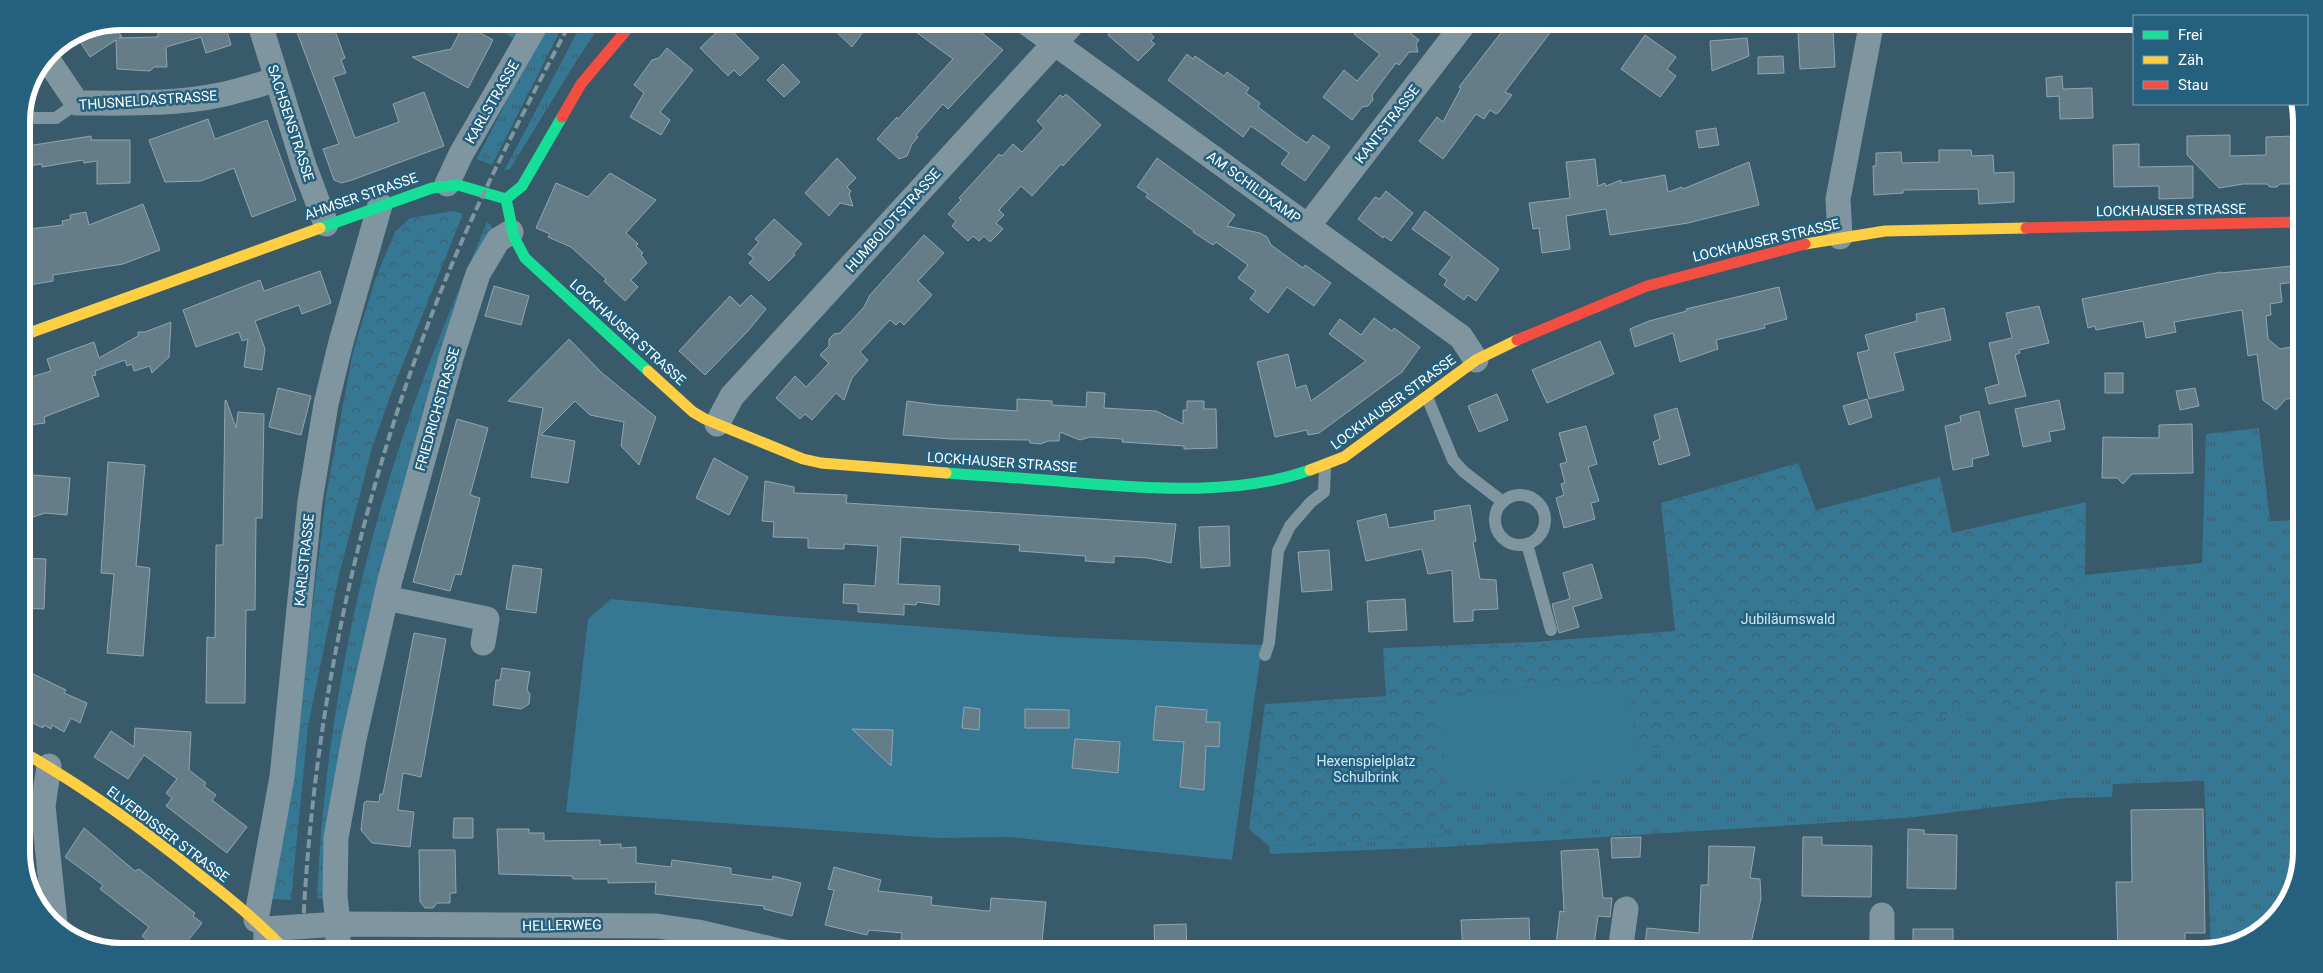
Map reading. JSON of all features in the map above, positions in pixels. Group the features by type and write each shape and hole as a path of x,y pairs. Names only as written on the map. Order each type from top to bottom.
{"street":[{"name":"SACHSENSTRASSE","path":"262,30 304,166 326,224"},
{"name":"KARLSTRASSE","path":"447,184 461,154 533,30"},
{"path":"506,199 522,186 582,84 627,30"},
{"name":"AM SCHILDKAMP","path":"1037,30 1461,337 1476,360"},
{"name":"HUMBOLDTSTRASSE","path":"717,424 732,396 1067,30"},
{"name":"KANTSTRASSE","path":"1308,226 1459,30"},
{"path":"1840,237 1837,218 1838,199 1870,30"},
{"path":"51,64 77,103"},
{"name":"THUSNELDASTRASSE","path":"77,103 139,103 183,100 220,95 276,80"},
{"name":"AHMSER STRASSE","path":"30,333 326,224 447,184 458,185 506,199"},
{"name":"LOCKHAUSER STRASSE","path":"506,199 511,232 518,249 526,258 693,412 717,424 803,459 821,463 1154,488 1269,482 1325,466 1344,457 1476,360 1533,332 1647,286 1736,261 1840,237 1894,231 2293,222"},
{"name":"KARLSTRASSE","path":"262,934 282,777 310,501 326,404 380,205"},
{"name":"FRIEDRICHSTRASSE","path":"338,924 335,896 336,838 354,739 386,598 450,358 478,274 498,240 511,232"},
{"path":"386,598 487,619 483,643"},
{"name":"ELVERDISSER STRASSE","path":"30,755 49,766 164,845 262,934 274,943"},
{"path":"49,766 43,806 54,913"},
{"path":"1621,943 1626,909"},
{"path":"1882,915 1882,943"},
{"path":"338,924 338,943"},
{"name":"HELLERWEG","path":"262,934 338,924 657,926 698,932 743,943"}],"lane":[{"name":"THUSNELDASTRASSE","path":"30,118 56,118 77,103"},
{"path":"1427,397 1453,460 1464,472 1503,502"},
{"path":"1265,655 1269,643 1278,551 1290,526 1311,502 1324,492 1325,466"},
{"path":"1514,495 1527,495 1538,502 1544,513 1544,526 1538,537 1527,544 1514,544 1502,537 1496,526 1496,513 1503,502 1514,495"},
{"path":"1527,544 1552,630"}],"green space":[{"path":"499,30 526,30 520,42"},
{"path":"542,30 560,30 492,165 477,159"},
{"path":"578,30 597,30 510,169 504,171"},
{"path":"454,211 463,214 392,391 372,448 339,575 308,726 291,900 272,899 305,669 326,496 353,352 375,280 395,232 410,218"},
{"path":"487,222 494,229 463,299 329,898 317,899 327,774 336,712 360,588 375,527 413,407 439,337"},
{"path":"2259,428 2270,521 2293,520 2293,858 2286,887 2278,902 2262,920 2242,934 2211,942 2204,781 2113,784 2112,797 2068,798 1906,818 1444,847 1270,854 1269,846 1444,835 1435,694 1630,680 1635,750 2060,665 2069,602 2085,575 2202,563 2206,434"},
{"name":"Jubiläumswald","path":"1798,463 1816,510 1940,477 1952,533 2086,502 2085,575 2069,602 2060,665 2038,705 1635,750 1629,680 1436,694 1444,835 1269,846 1249,829 1265,704 1386,696 1383,648 1533,642 1675,631 1661,503"},
{"path":"611,599 769,615 1060,637 1262,645 1232,860 1009,837 937,838 566,812 588,619"},
{"path":"1628,684 1635,778 1447,791 1440,697"}],"building":[{"path":"118,30 122,37 119,38 158,37 158,30 227,30 231,45 206,53 201,37 166,47 167,67 154,67 150,71 117,69 116,40 90,57 79,40 98,33"},
{"path":"296,30 335,30 345,58 341,60 346,73 333,77 355,138 399,122 393,104 424,92 444,146 341,183 334,180 323,149 339,144"},
{"path":"461,30 475,30 493,40 468,88 412,57 451,49"},
{"path":"719,30 731,30 759,58 740,76 734,70 728,76 700,48"},
{"path":"834,30 864,30 852,47"},
{"path":"913,30 978,30 1003,50 948,109 943,104 916,135 918,137 912,144 907,156 899,159 877,139 953,59"},
{"path":"1112,30 1147,30 1154,37 1151,41 1155,44 1138,61 1108,35"},
{"path":"1357,30 1411,30 1409,32 1419,40 1416,44 1418,52 1409,52 1399,65 1396,63 1372,95 1373,100 1368,106 1362,107 1352,120 1323,97 1344,70 1357,81 1380,54 1354,34"},
{"path":"1503,30 1552,30 1505,92 1512,95 1498,113 1496,114 1490,110 1484,119 1476,114 1443,159 1419,141 1437,117 1443,122 1461,88 1459,87"},
{"path":"1833,30 1835,67 1800,69 1798,31"},
{"path":"1645,35 1676,57 1667,69 1676,76 1660,97 1621,69"},
{"path":"1747,38 1749,56 1712,71 1710,41"},
{"path":"667,48 693,70 660,112 670,120 661,135 630,117 644,93 634,85 652,60 659,58"},
{"path":"1187,54 1193,59 1195,56 1224,76 1227,72 1249,88 1246,93 1260,103 1258,107 1299,138 1307,143 1313,135 1330,147 1305,181 1281,164 1289,153 1251,126 1243,137 1168,80"},
{"path":"1783,56 1784,73 1758,74 1758,57"},
{"path":"783,64 800,82 784,97 767,80"},
{"path":"2062,76 2063,89 2092,88 2093,118 2060,119 2059,96 2047,97 2046,78"},
{"path":"1066,94 1101,125 1063,166 1061,164 1032,196 1021,186 999,210 1004,215 996,223 1003,229 990,242 984,236 979,241 973,236 968,241 952,226 956,221 948,214 961,200 959,198 999,154 1002,156 1013,144 1022,152 1044,128 1037,121 1060,95 1063,97"},
{"path":"208,119 215,139 267,120 296,200 252,217 234,168 201,181 165,182 149,140"},
{"path":"1716,128 1719,145 1699,148 1696,131"},
{"path":"2230,135 2230,156 2266,155 2266,137 2293,136 2293,184 2280,184 2277,187 2270,187 2267,184 2243,184 2219,188 2187,155 2187,136"},
{"path":"91,136 91,140 130,140 130,183 97,184 97,161 84,163 83,160 42,167 42,164 30,166 30,146"},
{"path":"2139,144 2139,167 2193,166 2193,198 2159,199 2159,186 2114,187 2113,145"},
{"path":"1939,150 1971,150 1972,156 1993,155 1994,173 2014,172 2014,202 1979,204 1978,189 1903,190 1903,193 1874,195 1873,166 1876,166 1876,153 1901,152 1902,163 1939,162"},
{"path":"837,158 856,178 847,187 851,191 849,194 853,206 840,203 829,216 805,193"},
{"path":"1157,158 1235,215 1227,226 1260,233 1267,237 1271,245 1303,268 1305,265 1331,283 1314,306 1287,287 1268,313 1250,299 1256,291 1238,278 1248,265 1216,242 1213,245 1193,232 1146,197 1148,194 1137,187"},
{"path":"1595,159 1598,186 1605,183 1606,186 1621,180 1621,183 1665,175 1668,192 1682,187 1683,189 1749,162 1759,205 1688,223 1610,235 1606,209 1566,216 1570,249 1542,253 1539,228 1533,229 1529,203 1570,198 1566,162"},
{"path":"610,173 656,200 626,233 638,244 636,246 643,253 641,255 647,263 631,280 638,287 625,301 604,281 606,279 571,247 548,237 550,234 536,228 556,183 588,197"},
{"path":"1386,191 1413,213 1391,241 1384,236 1383,238 1358,219 1375,197 1380,199"},
{"path":"143,204 160,250 123,264 53,275 53,281 30,285 30,229 63,225 62,221 71,219 70,215 86,212 89,225"},
{"path":"1425,211 1499,269 1476,301 1468,295 1464,300 1444,285 1447,280 1439,274 1452,257 1412,229"},
{"path":"774,219 802,244 793,254 795,255 769,281 749,263 754,258 748,254 759,242 755,239"},
{"path":"924,235 944,253 918,281 932,295 904,325 900,321 896,325 890,320 860,352 868,360 852,378 844,400 836,393 812,420 805,414 800,419 776,398 795,376 806,387 829,363 820,355 829,346 829,339 834,334 840,333 864,307 870,295"},
{"path":"2293,266 2293,282 2280,284 2282,302 2270,304 2271,315 2266,316 2268,339 2280,349 2291,347 2293,349 2293,398 2286,399 2276,410 2263,400 2257,354 2248,356 2242,310 2174,322 2176,332 2146,338 2143,321 2096,330 2095,326 2088,328 2082,299 2221,273"},
{"path":"320,271 331,303 302,314 299,305 255,321 265,349 262,370 244,367 248,339 242,341 239,332 196,347 183,310 260,280 264,291"},
{"path":"494,286 529,296 521,325 485,316"},
{"path":"1779,287 1787,319 1764,325 1765,328 1716,340 1718,349 1680,362 1673,333 1635,347 1630,329 1649,321 1687,311 1686,309"},
{"path":"751,295 766,309 747,332 705,375 679,351 730,296 740,306"},
{"path":"2039,306 2049,343 2019,350 2020,353 2015,355 2026,396 1989,404 1985,388 1999,384 1989,343 2012,338 2006,313"},
{"path":"1944,308 1951,340 1894,353 1904,390 1869,399 1857,353 1869,350 1865,335 1917,321 1916,314"},
{"path":"1374,318 1392,331 1394,328 1420,347 1402,372 1319,433 1308,435 1307,430 1275,437 1257,362 1288,354 1296,388 1306,385 1311,401 1366,361 1329,334 1340,319 1361,335"},
{"path":"171,322 169,357 152,373 150,366 134,371 132,364 127,366 125,360 95,371 96,375 92,376 99,396 44,417 45,423 30,425 30,377 51,371 47,359 94,342 99,358 138,336 138,332 145,332"},
{"path":"569,339 602,373 656,417 639,465 621,446 624,422 590,415 575,401 541,435 575,441 568,483 531,477 543,408 508,401"},
{"path":"1600,341 1614,374 1547,403 1532,370"},
{"path":"2105,373 2123,373 2123,393 2105,393"},
{"path":"278,388 311,396 301,435 269,427"},
{"path":"2195,388 2199,406 2180,410 2176,391"},
{"path":"1087,392 1105,393 1104,408 1156,411 1183,424 1183,410 1187,410 1187,401 1204,401 1204,409 1216,409 1217,448 1184,449 1184,446 1122,442 1123,439 1090,437 1080,440 1060,432 1059,441 1048,441 1041,444 1030,443 1029,440 950,439 903,435 907,401 1017,411 1017,399 1052,401 1052,405 1086,407"},
{"path":"1497,394 1508,420 1479,432 1468,406"},
{"path":"1867,399 1872,417 1849,425 1843,406"},
{"path":"226,400 236,428 238,412 264,414 262,518 256,518 255,610 246,610 245,703 206,703 207,637 215,638 216,545 223,545"},
{"path":"2059,400 2065,429 2049,432 2051,441 2023,447 2015,409"},
{"path":"1677,408 1690,455 1659,465 1653,442 1660,439 1654,415"},
{"path":"1979,411 1989,455 1972,459 1973,466 1953,470 1945,426 1961,422 1960,416"},
{"path":"457,419 488,428 470,495 480,498 461,575 455,574 450,591 413,582"},
{"path":"2192,424 2193,473 2132,474 2123,484 2117,478 2102,478 2103,437 2159,438 2159,425"},
{"path":"1586,426 1597,464 1588,467 1599,501 1591,503 1595,519 1564,528 1556,498 1564,495 1561,484 1565,483 1560,464 1567,462 1559,433"},
{"path":"714,458 748,477 729,515 696,498"},
{"path":"108,462 145,465 136,566 150,568 143,656 107,653 114,574 101,573"},
{"path":"30,475 70,478 67,515 45,513 33,517 30,515"},
{"path":"765,481 794,487 794,493 847,495 846,503 1176,524 1171,563 1148,558 1114,556 1114,563 1085,561 1086,556 1019,551 1020,545 901,537 898,584 940,586 939,605 917,602 916,605 904,604 904,615 858,612 858,604 843,603 844,584 875,586 878,546 844,544 844,549 808,548 808,538 773,537 774,522 762,521"},
{"path":"1470,505 1476,541 1473,542 1480,579 1496,580 1498,609 1473,610 1473,621 1454,622 1452,570 1428,574 1422,549 1366,561 1357,521 1386,514 1389,528 1435,520 1434,511"},
{"path":"1229,526 1230,566 1201,568 1199,527"},
{"path":"1329,550 1332,590 1302,592 1298,552"},
{"path":"30,558 46,559 44,609 30,608"},
{"path":"1592,564 1602,598 1573,607 1579,627 1559,633 1552,604 1570,599 1563,573"},
{"path":"513,565 542,569 536,613 506,609"},
{"path":"1405,599 1407,630 1369,632 1367,601"},
{"path":"414,633 446,639 421,777 403,773 398,810 414,812 410,847 372,843 361,830 364,803 366,801 379,802 380,794 383,794"},
{"path":"502,668 530,672 527,690 530,694 529,704 521,709 493,705 496,680 500,680"},
{"path":"30,672 66,690 64,693 87,703 80,723 71,718 64,732 52,725 51,729 44,725 43,728 30,722"},
{"path":"1156,706 1207,710 1206,722 1220,722 1219,747 1206,746 1204,790 1180,787 1184,742 1153,740"},
{"path":"964,707 980,709 979,730 962,728"},
{"path":"1025,709 1069,710 1069,728 1025,728"},
{"path":"135,728 191,732 189,770 206,783 204,786 216,795 212,800 247,827 227,853 166,806 172,798 166,793 177,779 144,755 128,779 94,757 111,731 134,747"},
{"path":"852,729 893,730 891,766"},
{"path":"1075,739 1120,742 1118,773 1072,768"},
{"path":"2203,809 2205,933 2185,933 2185,943 2118,943 2116,882 2132,882 2131,810"},
{"path":"454,818 473,818 473,838 453,838"},
{"path":"84,828 135,871 139,869 195,913 193,916 202,923 186,943 151,943 142,936 149,927 100,889 103,885 65,857"},
{"path":"497,829 529,829 529,833 544,833 544,841 600,840 600,845 621,844 621,848 636,847 636,863 671,867 672,860 731,868 731,874 772,880 773,876 801,883 792,916 764,909 764,906 655,894 656,882 608,883 608,879 573,879 572,876 499,874"},
{"path":"1908,829 1924,830 1924,834 1957,835 1956,889 1907,888"},
{"path":"1641,837 1640,857 1612,858 1611,838"},
{"path":"1803,837 1822,837 1822,845 1872,846 1871,897 1802,896"},
{"path":"1709,846 1755,847 1750,878 1760,879 1761,899 1751,943 1645,943 1647,928 1699,933 1701,885 1708,885"},
{"path":"1598,849 1603,898 1612,898 1610,917 1598,916 1594,943 1556,943 1560,911 1564,912 1561,851"},
{"path":"419,850 455,850 456,893 450,893 450,903 437,903 433,908 425,908 420,902"},
{"path":"834,867 881,880 878,891 932,897 931,905 990,911 991,898 1046,902 1042,943 927,943 901,940 902,933 869,930 867,935 825,925 834,890 828,889"},
{"path":"1529,918 1530,943 1462,943 1461,920"},
{"path":"1186,924 1187,943 1155,943 1154,925"},
{"path":"1913,929 1953,929 1953,943 1913,943"}],"railway":[{"path":"303,943 315,784 327,700 342,618 361,536 384,455 410,375 453,261 501,157 566,30"}],"traffic: fast":[{"path":"320,228 432,188 458,185 506,199 522,186 562,117"},
{"path":"506,199 514,237 525,258 648,371"},
{"path":"946,473 1159,488 1190,488 1251,484 1281,479 1310,470"}],"traffic: slow":[{"path":"30,333 320,228"},
{"path":"1805,244 1885,231 2026,228"},
{"path":"1310,470 1344,457 1476,360 1517,340"},
{"path":"648,371 693,412 705,419 803,459 821,463 946,473"},
{"path":"30,756 89,793 154,839 243,910 278,943"}],"traffic: jam":[{"path":"562,117 581,84 626,30"},
{"path":"2026,228 2293,222"},
{"path":"1517,340 1647,286 1805,244"}],"park label":[{"name":"Hexenspielplatz Schulbrink","path":"1366,770"}]}
